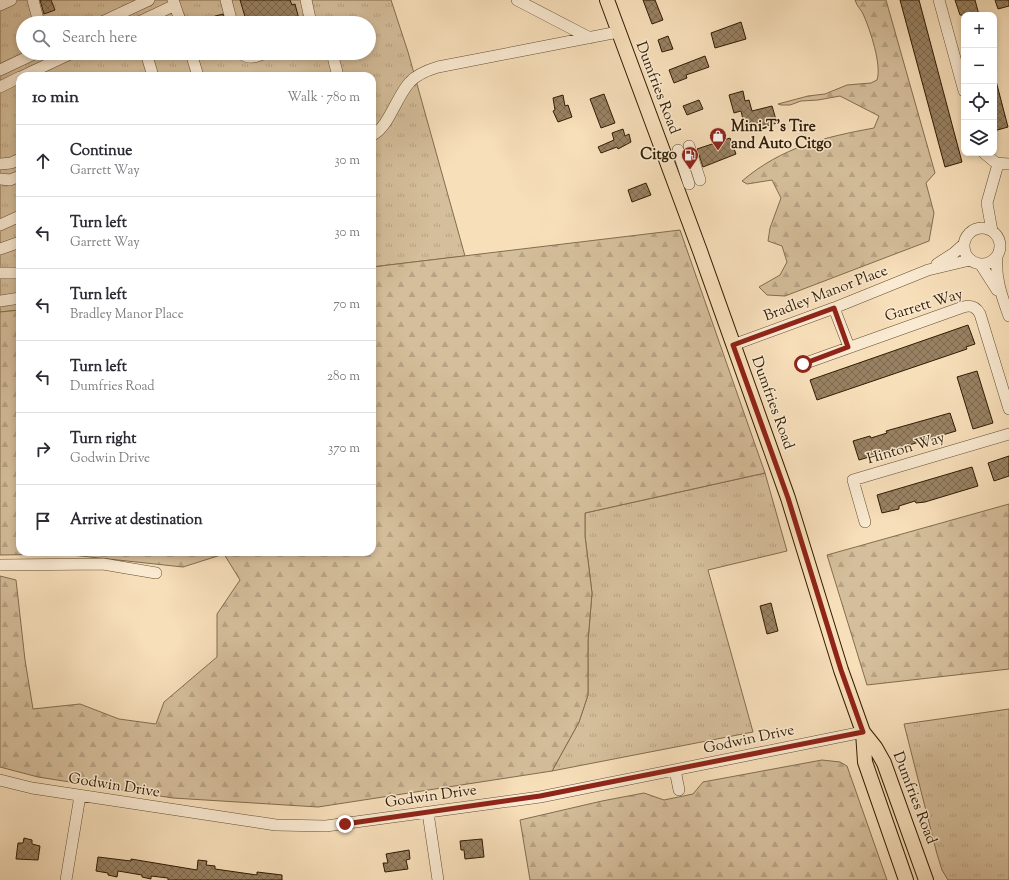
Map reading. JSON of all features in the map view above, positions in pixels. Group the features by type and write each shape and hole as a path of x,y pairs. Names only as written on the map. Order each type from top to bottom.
{"main road":[{"name":"Dumfries Road","path":"607,0 788,498 841,670 863,732 865,762 906,880"},
{"name":"Dumfries Road","path":"863,732 875,747 884,764 926,880"}],"street":[{"path":"0,5 11,0"},
{"path":"33,0 38,16"},
{"path":"115,16 149,0"},
{"path":"226,0 230,16"},
{"path":"306,0 309,16"},
{"path":"517,0 590,38"},
{"path":"939,0 962,84"},
{"path":"150,16 174,3 179,16"},
{"path":"376,132 380,130 386,121 398,98 410,81 428,70 438,66 618,32"},
{"path":"0,70 21,60"},
{"path":"32,72 57,60"},
{"path":"148,60 153,72"},
{"path":"193,60 197,72"},
{"path":"334,60 337,72"},
{"path":"0,87 16,79"},
{"path":"689,146 700,180"},
{"path":"678,150 689,184"},
{"path":"987,156 992,161 1004,164 974,230 969,234 964,244 964,250 970,260 981,265 1001,295"},
{"path":"0,164 16,161"},
{"path":"0,180 16,177"},
{"path":"0,185 16,178"},
{"path":"987,203 992,231 999,240 1000,246 997,257 996,271 1001,295 1009,316"},
{"path":"0,225 16,218"},
{"path":"974,230 983,228 992,231"},
{"path":"0,249 16,243"},
{"name":"Bradley Manor Place","path":"928,270 954,253 964,244"},
{"path":"981,265 992,261 997,257"},
{"name":"Bradley Manor Place","path":"733,345 834,308 928,270 970,260"},
{"path":"0,273 16,273"},
{"path":"0,301 16,299"},
{"name":"Garrett Way","path":"803,364 963,307 973,306 978,309 980,314 1009,409"},
{"path":"834,308 848,347"},
{"name":"Hinton Way","path":"865,522 853,480 1009,434"},
{"path":"0,565 103,564 156,573"},
{"name":"Godwin Drive","path":"0,780 32,788 80,796 276,825 302,827 345,824 540,796 863,732"},
{"path":"675,770 679,790"},
{"path":"66,880 80,796"},
{"path":"428,812 438,880"}],"green space":[{"path":"0,0 391,0 408,52 465,256 376,267 376,72 16,72 16,310 0,312"},
{"path":"855,0 886,0 935,173 926,183 934,213 929,241 785,296 767,295 759,287 780,275 787,262 782,246 768,241 770,228 781,198 772,180 747,184 742,181 757,169 788,152 805,145 838,135 874,128 879,116 840,96 801,101 790,105 778,104 808,96 825,94 847,85 871,83 877,80 878,66 875,48 864,16"},
{"path":"680,230 765,473 585,513 585,536 592,593 588,641 588,695 579,722 552,771 318,807 173,798 38,777 0,767 0,576 16,580 25,660 33,709 80,704 119,719 156,724 164,702 217,657 217,614 240,580 225,556 376,556 376,267"},
{"path":"16,310 16,555 0,555 0,312"},
{"path":"765,473 787,551 708,570 753,732 552,771 579,722 588,695 588,641 592,593 585,536 585,513"},
{"path":"1009,504 1009,669 867,685 827,555"},
{"path":"81,556 218,556 183,567"},
{"path":"1009,709 1009,880 948,880 942,870 937,854 904,724"},
{"path":"822,760 840,762 847,766 887,880 530,880 520,820 644,793 664,800 693,794 703,782"}],"building":[{"path":"40,0 51,0 55,10 44,14"},
{"path":"240,0 290,0 292,5 295,4 298,16 245,16"},
{"path":"643,0 655,0 663,20 652,24"},
{"path":"900,0 919,0 962,162 945,167"},
{"path":"955,0 975,0 978,12 961,12 960,15"},
{"path":"995,0 1009,0 1009,6 998,9"},
{"path":"741,22 746,39 715,48 711,33"},
{"path":"668,36 673,49 662,52 658,40"},
{"path":"705,56 709,67 686,75 687,78 674,83 669,70"},
{"path":"997,85 1008,127 997,130"},
{"path":"743,91 745,101 749,100 752,111 772,106 777,123 759,128 759,125 745,128 741,111 734,113 729,95"},
{"path":"604,94 615,123 601,128 590,99"},
{"path":"563,95 565,106 568,105 572,117 558,122 553,111 555,110 553,98"},
{"path":"699,100 703,109 687,115 683,106"},
{"path":"623,129 625,136 629,134 631,142 618,149 617,147 601,153 598,147 614,140 612,133"},
{"name":"Mini-T's Tire and Auto Citgo","path":"730,138 736,154 703,167 697,149"},
{"path":"646,183 651,195 632,202 628,190"},
{"path":"968,325 975,344 966,347 967,349 817,400 810,380"},
{"path":"977,371 993,423 973,429 957,377"},
{"path":"950,413 956,431 859,460 853,441 870,436 871,438 887,433 886,431"},
{"path":"1009,456 1009,476 994,481 988,463"},
{"path":"972,467 978,486 925,502 916,503 915,501 899,506 899,509 882,513 877,495"},
{"path":"771,603 778,631 767,634 760,606"},
{"path":"24,838 32,840 32,844 40,846 38,860 16,859 18,843 23,843"},
{"path":"482,839 484,857 465,859 464,850 461,850 460,841"},
{"path":"409,850 410,859 406,860 408,869 385,872 383,863 388,863 386,854"},
{"path":"98,857 131,861 131,859 197,870 198,860 207,861 206,865 215,866 215,869 257,875 257,872 282,875 282,880 168,880 168,878 151,876 151,879 142,877 142,875 118,871 117,877 108,875 108,873 96,871"}],"place":[{"name":"Mini-T's Tire and Auto Citgo","path":"718,151"},
{"name":"Citgo","path":"690,170"}],"route":[{"path":"345,824 540,796 608,784 863,732 841,670 788,498 733,345 834,308 848,347 803,364"}]}
